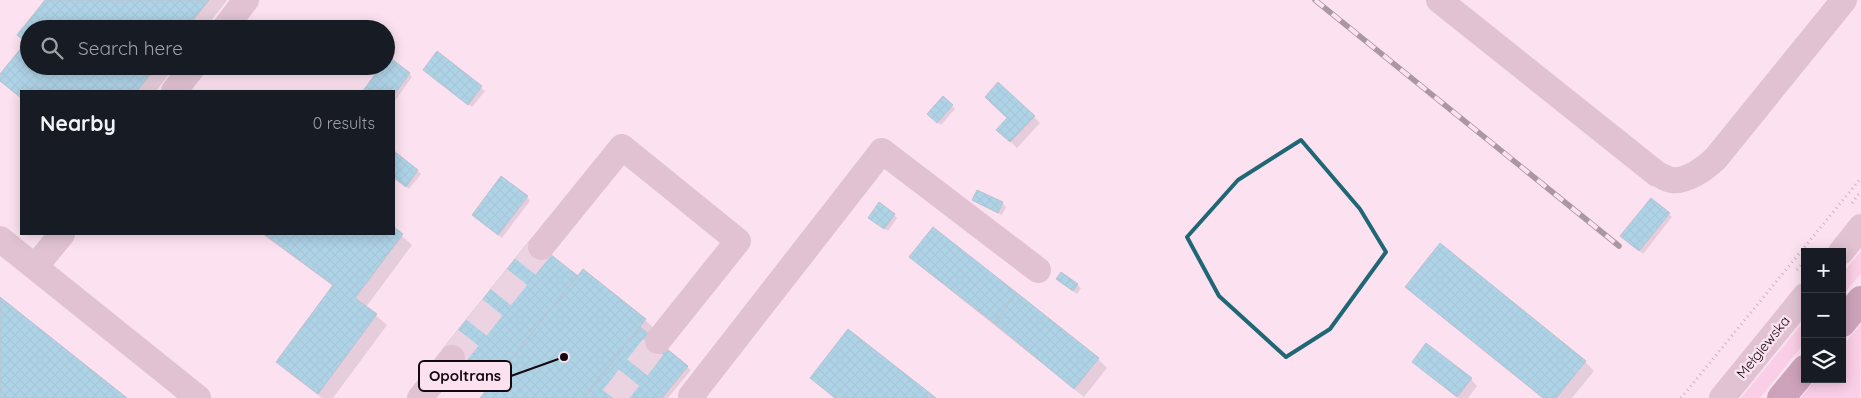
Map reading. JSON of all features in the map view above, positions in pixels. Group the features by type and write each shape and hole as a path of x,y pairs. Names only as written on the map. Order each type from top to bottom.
{"main road":[{"path":"1846,318 1861,300"},
{"path":"1781,398 1801,374"}],"street":[{"path":"231,20 246,0"},
{"path":"1439,0 1657,174 1672,180 1703,170 1716,158 1844,0"},
{"path":"175,90 187,75"},
{"path":"541,247 622,148 738,241 658,341"},
{"path":"691,397 882,151 1038,270"},
{"path":"1844,248 1861,227"},
{"path":"35,267 61,235"},
{"path":"0,239 198,398"},
{"name":"Mełgiewska","path":"1722,398 1801,301"},
{"path":"420,398 452,358"}],"path":[{"path":"1681,398 1861,178"}],"highlighted area":[{"path":"1301,140 1360,209 1386,252 1330,329 1286,357 1219,296 1187,237 1238,180"}],"shaded area":[{"path":"1861,251 1861,273 1846,291 1846,269"},
{"path":"1861,324 1860,398 1801,398 1813,383 1846,383 1846,342"},
{"path":"1801,325 1801,347 1760,398 1741,398"}],"building":[{"path":"45,0 209,0 193,20 29,20"},
{"path":"20,49 20,75 150,75 138,90 20,90 20,97 0,81 0,74"},
{"path":"437,51 482,86 468,105 423,70"},
{"path":"395,61 410,73 395,94 395,90 364,90 375,75 395,75"},
{"path":"998,82 1035,116 1010,142 996,130 1007,118 985,97"},
{"path":"943,96 953,105 937,123 927,114"},
{"path":"395,152 418,170 406,187 395,179"},
{"path":"501,176 528,196 498,235 472,215"},
{"path":"977,190 1003,202 998,213 972,200"},
{"path":"1651,198 1670,213 1639,251 1620,236"},
{"path":"879,202 895,214 884,229 868,218"},
{"path":"933,227 1017,293 994,323 909,257"},
{"path":"395,228 403,234 355,298 377,314 318,394 276,362 333,285 265,235 395,235"},
{"path":"531,239 578,276 489,387 442,350"},
{"path":"1440,243 1586,361 1556,398 1543,398 1405,287"},
{"path":"583,269 646,319 583,398 480,398"},
{"path":"1061,272 1078,284 1073,291 1056,279"},
{"path":"1017,293 1099,358 1074,389 994,323"},
{"path":"0,297 127,398 0,398"},
{"path":"640,327 688,366 662,398 583,398"},
{"path":"848,329 936,398 835,398 810,378"},
{"path":"1426,343 1472,378 1457,397 1412,362"}],"tunnel":[{"path":"452,358 541,247"},
{"path":"613,398 658,341"}],"railway":[{"path":"1315,0 1619,246"}],"place":[{"name":"Opoltrans","path":"564,357"}]}
